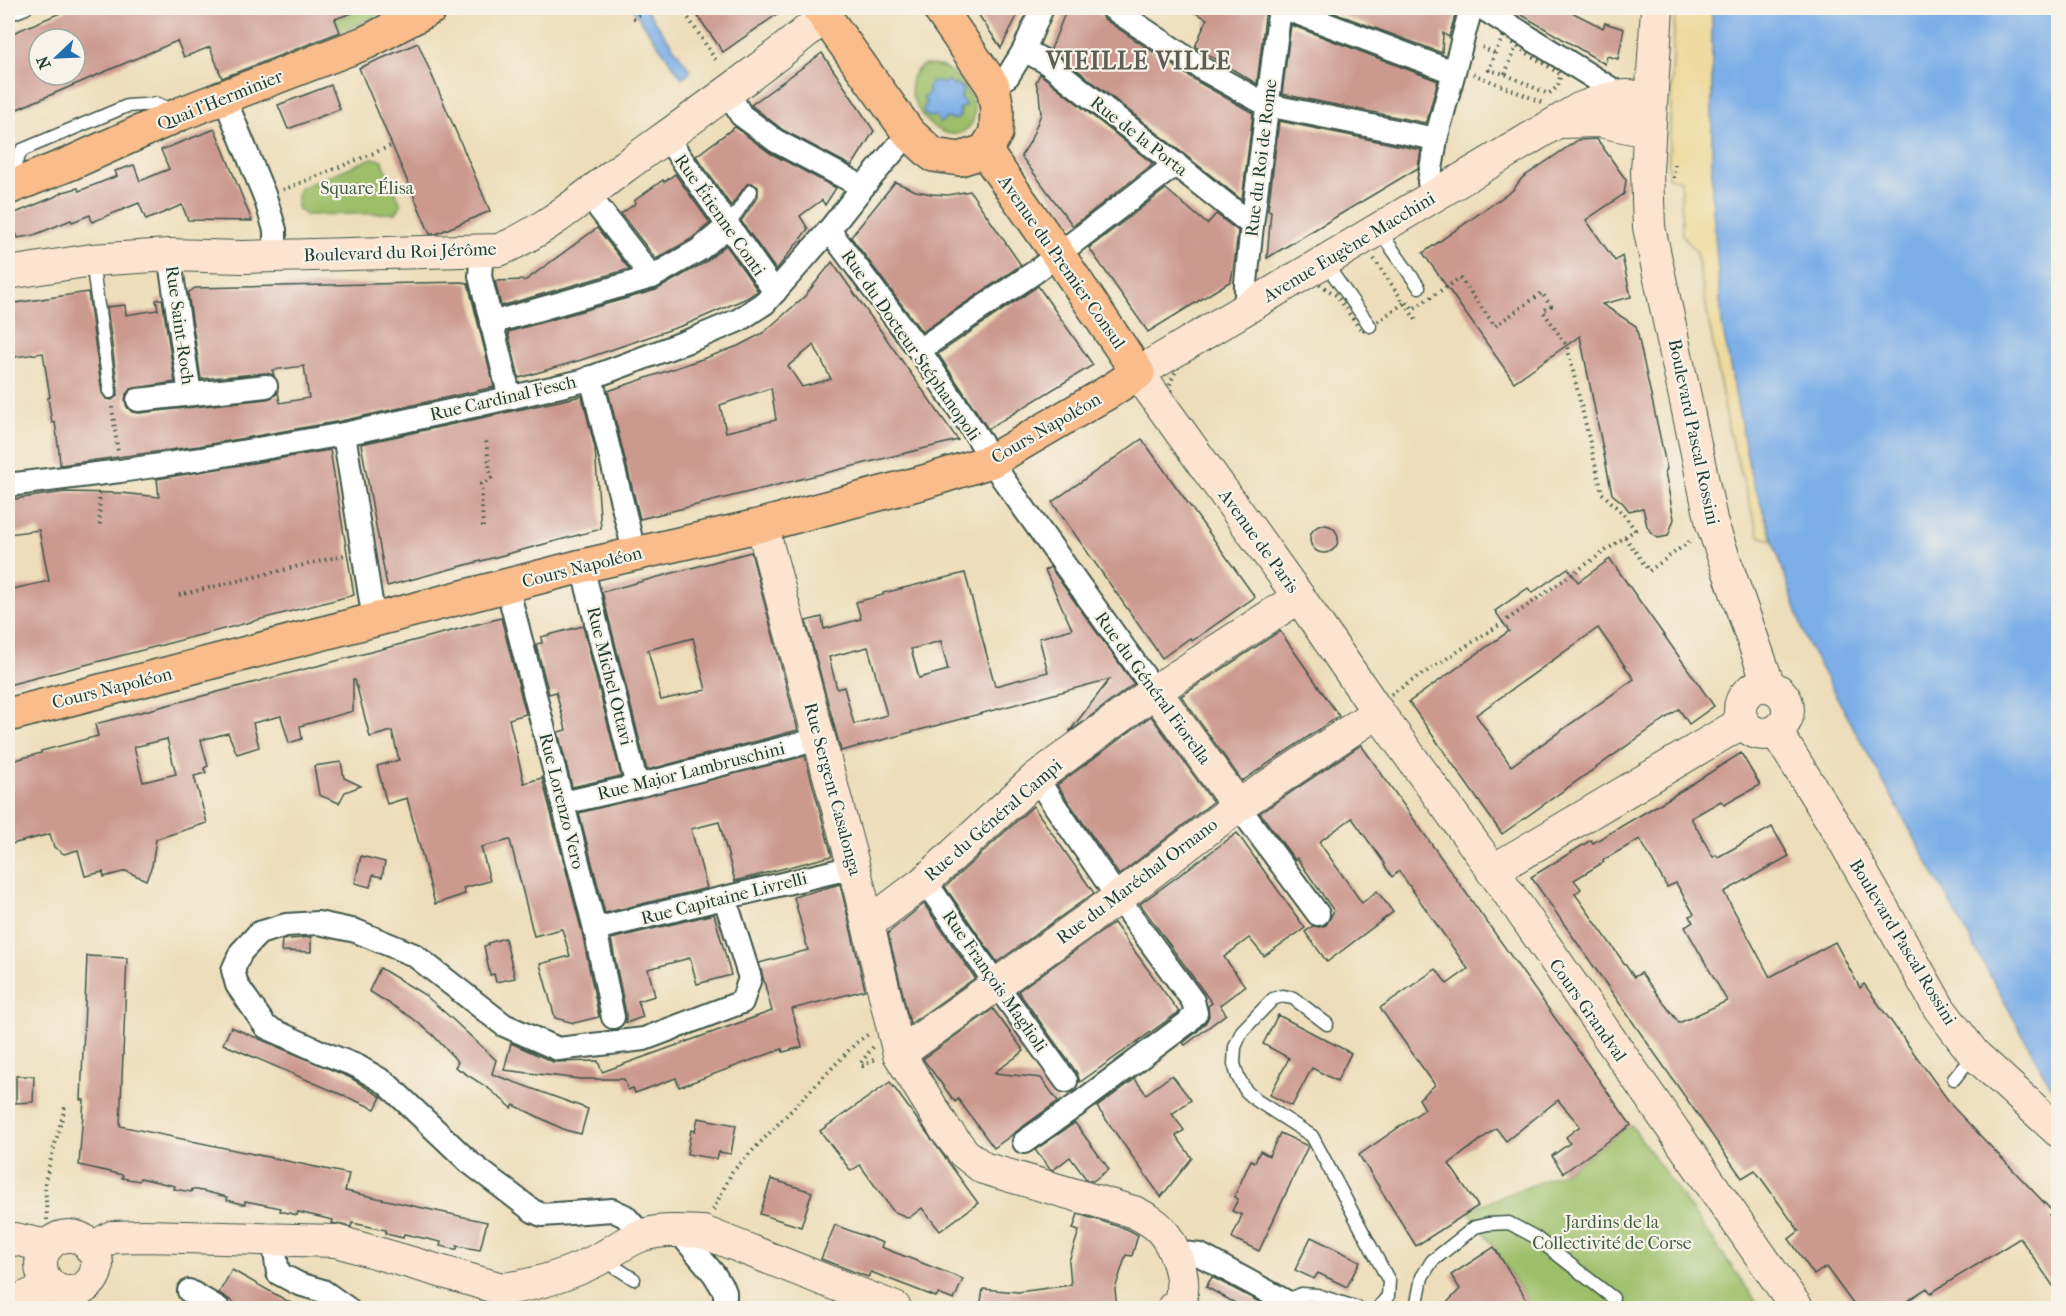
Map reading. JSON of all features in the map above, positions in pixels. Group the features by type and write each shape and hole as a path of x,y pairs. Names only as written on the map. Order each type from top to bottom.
{"main road":[{"path":"822,12 909,133 933,155 960,159 985,152 996,133 997,109 993,86 939,8"},
{"path":"1635,112 1657,8"},
{"name":"Quai l'Herminier","path":"9,187 69,164 180,114 367,42 425,9"},
{"name":"Boulevard du Roi Jérôme","path":"8,273 92,260 170,255 275,256 499,250 522,241 728,92 822,12"},
{"name":"Avenue Eugène Macchini","path":"1138,373 1325,262 1376,244 1433,196 1550,112 1579,109 1635,112"},
{"name":"Boulevard Pascal Rossini","path":"1635,112 1647,171 1649,227 1712,524 1769,686"},
{"name":"Avenue du Premier Consul","path":"985,152 1138,373"},
{"name":"Cours Napoléon","path":"8,715 582,566 762,525 924,482 991,461 1138,373"},
{"name":"Avenue de Paris","path":"1138,373 1299,597 1378,712"},
{"name":"Rue Sergent Casalonga","path":"762,525 868,924 899,1054 945,1129 964,1153 983,1168 1134,1212 1149,1219 1163,1232 1174,1252 1183,1281 1181,1300 1173,1308"},
{"name":"Rue du Général Campi","path":"868,924 925,881 1036,778 1155,691 1299,597"},
{"path":"1769,686 1783,695 1788,710 1782,725 1776,730 1761,734 1748,728 1743,722 1739,706 1742,698 1754,687 1769,686"},
{"name":"Rue du Général Fiorella","path":"1155,691 1238,806"},
{"name":"Rue du Maréchal Ornano","path":"899,1054 1118,898 1238,806 1378,712"},
{"name":"Cours Grandval","path":"1378,712 1492,871 1797,1308"},
{"path":"1492,871 1743,722"},
{"name":"Boulevard Pascal Rossini","path":"1776,730 1842,837 1939,1008 1974,1054 2058,1131"},
{"path":"92,1249 112,1237 336,1240 502,1289 523,1287 562,1276 642,1235 690,1231 895,1308"},
{"path":"70,1237 83,1241 92,1249 96,1265 95,1274 83,1288 74,1292 64,1292 48,1283 41,1268 41,1260 48,1246 55,1240 70,1237"},
{"path":"8,1240 14,1239 48,1246"},
{"path":"8,1305 38,1292 48,1283"}],"street":[{"path":"993,86 1008,75 1024,50 1042,8"},
{"path":"1112,8 1206,71 1267,105 1436,139"},
{"path":"1282,8 1463,73"},
{"name":"Rue du Roi de Rome","path":"1246,309 1246,283 1252,225 1282,8"},
{"path":"1433,196 1429,182 1436,139 1463,73 1471,8"},
{"path":"1482,8 1635,112"},
{"name":"Rue de la Porta","path":"1024,50 1046,62 1252,225"},
{"path":"728,92 741,115 776,141 863,187"},
{"path":"224,97 265,197 275,230 275,256"},
{"name":"Rue Cardinal Fesch","path":"8,485 120,471 344,434 510,398 591,377 696,338 739,320 765,303 909,133"},
{"name":"Rue Étienne Conti","path":"666,137 775,292"},
{"path":"919,350 1035,272 1176,164"},
{"path":"588,194 652,277"},
{"path":"491,323 652,277 699,250 728,226"},
{"name":"Rue du Docteur Stéphanopoli","path":"829,230 919,350 979,439 991,461"},
{"path":"482,251 480,276 510,398"},
{"name":"Rue Saint-Roch","path":"170,255 190,394"},
{"path":"591,377 635,555"},
{"name":"Rue Saint-Roch","path":"138,400 266,386"},
{"path":"344,434 374,620"},
{"name":"Rue du Général Fiorella","path":"991,461 1155,691"},
{"name":"Rue Michel Ottavi","path":"582,566 637,786"},
{"name":"Rue Lorenzo Vero","path":"507,586 595,929 613,1017"},
{"name":"Rue Major Lambruschini","path":"563,803 819,739"},
{"path":"1024,1142 1187,1023 1196,1013 1192,1001 1036,778"},
{"name":"Rue du Général Fiorella","path":"1238,806 1318,915"},
{"name":"Rue Capitaine Livrelli","path":"595,929 853,867"},
{"name":"Rue François Maglioli","path":"925,881 1066,1081"},
{"path":"642,1235 625,1216 612,1210 542,1215 532,1211 469,1162 386,1083 357,1066 266,1027 237,985 234,970 241,951 259,933 286,925 318,924 356,931 414,955 504,1025 558,1049 606,1045 644,1039 742,1002 750,978 725,899"},
{"path":"690,1231 725,1293 725,1308"},
{"path":"273,1238 278,1273 299,1284 323,1291 347,1308"},
{"path":"1174,1252 1200,1255 1292,1305"},
{"path":"189,1291 218,1308"}],"lane":[{"path":"8,15 26,8"},
{"path":"728,226 751,191"},
{"path":"1376,244 1419,287"},
{"path":"92,260 110,392"},
{"path":"1325,262 1370,326"},
{"path":"1327,1024 1293,998 1282,996 1273,999 1242,1031 1235,1047 1234,1064 1246,1091 1256,1100 1312,1136 1389,1281 1388,1296 1378,1308"},
{"path":"1954,1079 1974,1054"},
{"path":"1416,1308 1422,1277 1432,1261 1475,1227 1488,1224 1509,1223 1535,1237 1613,1298"},
{"path":"601,1258 634,1279"},
{"path":"1292,1305 1301,1294 1317,1295 1358,1308"}],"path":[{"path":"635,18 648,8"},
{"path":"682,8 717,62"},
{"path":"1498,46 1489,70 1505,74 1548,94 1556,89 1560,81 1560,74 1508,38"},
{"path":"1505,74 1516,45"},
{"path":"1463,73 1550,112"},
{"path":"265,197 391,146"},
{"path":"1376,244 1416,320"},
{"path":"1460,278 1495,326 1542,293 1551,306 1542,311 1567,346 1602,493 1625,516 1635,530 1624,537 1504,622 1385,698 1171,396 1170,383 1178,367 1315,282 1336,295 1362,332 1407,301 1413,309 1460,278"},
{"path":"110,392 120,471"},
{"path":"483,527 481,484 491,478 486,441"},
{"path":"100,506 100,525"},
{"path":"1624,537 1649,571 1676,551"},
{"path":"179,595 363,550"},
{"path":"690,1231 732,1172 856,1043 872,1032 876,1043 860,1064 863,1066 884,1054 899,1054"},
{"path":"48,1246 45,1181 65,1107"}],"green space":[{"path":"365,8 391,8 341,33 335,19"},
{"path":"924,65 933,65 947,69 959,80 973,104 973,121 968,128 957,134 944,132 932,125 921,114 911,87 914,74","holes":["955,84 961,87 960,116 936,116 924,112 929,93"]},
{"name":"Square Élisa","path":"372,158 382,160 401,205 396,213 305,215 297,208 297,195 300,188"},
{"name":"Jardins de la Collectivité de Corse","path":"1631,1125 1761,1308 1532,1308 1494,1247 1468,1211 1563,1173"}],"sand":[{"path":"1675,8 1712,8 1712,195 1722,324 1750,471 1773,541 1759,536 1729,432 1696,251 1682,235 1681,180 1668,177"}],"water":[{"path":"632,8 645,8 691,71 682,78"},
{"path":"1712,8 2058,8 2058,1091 2051,1086 1807,643 1750,471 1722,324 1712,195"},
{"path":"948,80 952,85 963,89 961,98 966,105 959,109 958,118 954,120 947,118 940,123 936,116 929,117 925,114 923,109 927,103 923,98 929,93 928,87 932,82 939,81 943,84"}],"building":[{"path":"72,8 363,8 335,19 340,32 222,78 210,47 184,57 177,41 87,79 87,27 27,27 27,87 69,87 8,113 8,35"},
{"path":"692,8 786,8 723,52"},
{"path":"974,8 1021,8 1001,48"},
{"path":"1067,8 1099,8 1104,19 1198,82 1253,113 1242,200 1051,49"},
{"path":"1187,8 1266,8 1257,84 1195,47 1207,19"},
{"path":"1321,8 1457,8 1449,37 1443,33 1442,53"},
{"path":"1510,8 1564,8 1603,28 1605,23 1624,29 1618,59 1607,56 1605,64"},
{"path":"1291,25 1438,81 1426,123 1282,94"},
{"path":"418,43 490,211 436,234 430,234 359,68"},
{"path":"822,53 874,131 852,166 783,130 751,105"},
{"path":"1040,74 1153,164 1073,226 1021,156 1030,142 1041,114 1036,82"},
{"path":"331,85 340,109 288,129 278,105"},
{"path":"1279,121 1421,150 1418,168 1267,258 1271,211 1268,210"},
{"path":"735,127 770,153 836,188 825,205 822,200 800,216 808,229 776,270 741,221 758,196 758,187 752,183 747,184 731,206 696,156"},
{"path":"215,129 252,221 188,220 182,205 146,220 139,203 92,222 90,215 34,235 18,238 16,233 8,236 8,216 63,192 78,188 79,191 117,176 115,171 134,165 140,181 169,169 161,150"},
{"path":"1597,139 1626,180 1624,194 1586,220 1615,261 1622,256 1631,297 1602,304 1636,326 1667,469 1665,472 1674,519 1668,536 1658,538 1647,526 1643,508 1629,511 1612,494 1580,336 1514,382 1423,253 1513,190 1522,178 1578,140"},
{"path":"675,174 710,223 691,239 656,259 621,214 636,203 634,201"},
{"path":"895,182 916,191 932,194 948,195 970,191 1021,265 922,332 851,237"},
{"path":"1166,189 1207,224 1216,214 1238,231 1235,257 1231,281 1148,332 1089,248"},
{"path":"597,228 629,269 501,306 495,281 526,280"},
{"path":"726,245 758,291 687,324 581,360 519,378 508,332 656,290 706,262"},
{"path":"832,262 958,440 640,519 608,391 738,346 763,333 805,296","holes":["814,345 831,379 802,387 788,366","771,388 776,420 726,432 720,405"]},
{"path":"468,283 494,387 341,421 199,446 60,465 55,422 52,423 48,398 50,397 43,353 8,358 8,304 88,292 102,393 106,399 112,400 117,396 118,391 107,307 125,305 126,315 158,310 156,300 162,299 175,382 131,389 126,394 125,401 132,412 267,399 278,392 280,403 309,398 304,366 272,370 274,375 265,373 201,379 188,293 195,288"},
{"path":"1038,286 1093,365 988,429 938,354"},
{"path":"582,396 595,448 601,529 387,586 361,444"},
{"path":"1142,439 1255,597 1192,641 1190,638 1162,658 1052,502"},
{"path":"330,450 354,595 8,685 8,590 49,581 39,530 8,534 8,500 65,492 121,493 159,497 157,479"},
{"path":"1324,525 1334,529 1338,539 1334,549 1324,553 1314,549 1310,539 1314,529"},
{"path":"751,552 798,730 647,770 602,592","holes":["693,638 706,690 661,700 648,650"]},
{"path":"1610,559 1714,706 1689,724 1679,709 1502,834 1409,702 1509,631 1495,611 1528,588 1532,593 1568,568 1578,582","holes":["1598,628 1634,679 1511,766 1476,715"]},
{"path":"1050,567 1134,684 1069,732 1110,679 841,751 806,621 822,617 824,629 861,619 856,602 965,573 995,686 1048,672 1039,638 1072,629 1045,570","holes":["941,641 948,670 919,678 911,649","868,647 887,715 854,724 844,687 837,689 829,657"]},
{"path":"501,618 526,714 509,719 524,783 542,778 582,932 599,1017 574,1023 555,1018 540,964 570,956 562,929 534,936 510,840 481,847 490,881 463,888 465,894 435,904 407,798 387,804 377,766 399,760 392,731 370,737 355,680 353,680 353,711 300,726 302,739 289,743 281,716 253,723 259,747 237,754 228,733 201,740 208,766 204,768 206,773 194,776 207,823 156,839 152,866 146,880 126,871 104,877 103,872 85,876 78,850 64,854 54,847 50,834 8,845 8,762 98,736 95,724","holes":["167,739 176,774 143,782 134,747"]},
{"path":"583,626 621,776 572,787 558,732 566,730 556,692 549,694 536,644 542,643 541,637"},
{"path":"1280,631 1339,716 1242,781 1181,696"},
{"path":"1151,716 1213,802 1119,875 1057,785"},
{"path":"1361,745 1631,1125 1563,1173 1552,1156 1570,1143 1566,1137 1580,1126 1558,1100 1506,1141 1496,1128 1449,1164 1478,1206 1416,1246 1359,1155 1425,1109 1419,1099 1435,1085 1380,1008 1436,969 1447,984 1468,969 1399,871 1392,877 1352,818 1319,842 1362,903 1377,891 1393,912 1327,962 1305,932 1313,926 1326,925 1334,911 1297,858 1295,860 1260,813"},
{"path":"1741,753 1760,785 1724,805 1721,801 1691,818 1713,857 1716,855 1718,857 1772,827 1789,856 1724,892 1770,977 1835,942 1860,988 1864,984 1953,1107 2053,1212 2049,1215 2058,1229 2058,1293 2020,1238 1931,1293 1927,1288 1896,1308 1856,1308 1826,1267 1814,1275 1789,1239 1799,1231 1755,1170 1742,1178 1531,877 1591,840 1593,843","holes":["1640,839 1667,887 1676,883 1694,914 1690,916 1693,922 1685,927 1727,1001 1679,1023 1641,973 1634,977 1575,894 1581,889 1574,880"]},
{"path":"805,756 832,856 735,881 719,822 691,829 707,888 605,913 579,813"},
{"path":"341,762 344,778 361,786 345,792 339,803 319,795 314,766"},
{"path":"1033,806 1094,893 997,962 945,887"},
{"path":"1237,833 1305,928 1264,956 1249,938 1224,957 1245,986 1220,1005 1226,1014 1185,1045 1183,1043 1206,1022 1209,1016 1208,1006 1212,1003 1140,904"},
{"path":"361,856 385,862 382,877 373,875 370,887 355,883"},
{"path":"840,884 865,990 792,1009 802,1047 783,1052 782,1049 679,1087 676,1078 635,1093 633,1088 628,1090 624,1079 580,1079 504,1070 511,1043 553,1062 598,1061 602,1072 772,1011 759,963 808,950 794,897"},
{"path":"924,904 975,978 910,1024 888,933"},
{"path":"714,914 731,975 697,984 690,958 648,969 655,996 638,1001 643,1017 626,1023 611,939"},
{"path":"1114,923 1179,1012 1080,1082 1077,1073 1018,991"},
{"path":"311,937 311,952 281,951 282,940"},
{"path":"505,938 515,978 496,982 494,974 490,975 484,946"},
{"path":"87,956 127,958 120,1126 349,1174 345,1191 487,1222 480,1250 457,1246 457,1249 454,1249 440,1246 441,1242 404,1234 403,1238 386,1234 386,1230 352,1223 351,1227 332,1223 333,1220 298,1212 297,1215 280,1211 281,1208 245,1201 245,1204 242,1204 207,1192 174,1189 175,1186 140,1178 139,1181 122,1178 123,1175 79,1165 84,1100 81,1100"},
{"path":"380,968 425,995 496,1060 492,1074 588,1109 581,1134 565,1130 514,1105 512,1108 488,1088 455,1067 458,1062 433,1035 411,1017 369,991"},
{"path":"993,1009 1024,1051 994,1073 1041,1078 1058,1101 994,1148 958,1099 955,1102 923,1059"},
{"path":"1278,1015 1351,1053 1337,1081 1312,1068 1292,1106 1270,1095 1289,1058 1263,1044"},
{"path":"231,1027 351,1078 381,1097 375,1109 223,1044"},
{"path":"1172,1075 1191,1100 1172,1114 1184,1130 1176,1136 1192,1158 1161,1197 1097,1107 1135,1079 1146,1094"},
{"path":"16,1076 34,1076 33,1102 16,1103"},
{"path":"890,1082 978,1203 940,1231 922,1208 909,1218 893,1211 860,1165 851,1171 820,1131"},
{"path":"698,1118 736,1125 731,1154 719,1152 717,1159 687,1154 691,1130 695,1131"},
{"path":"1075,1123 1109,1169 1093,1181 1087,1180 1070,1157 1053,1170 1035,1150"},
{"path":"1280,1133 1308,1146 1259,1251 1232,1238 1242,1215 1232,1211 1238,1199 1234,1197 1251,1160 1255,1162 1260,1151 1269,1156"},
{"path":"771,1179 812,1192 801,1227 760,1214"},
{"path":"1078,1214 1127,1229 1138,1235 1132,1256 1126,1255 1115,1289 1117,1308 980,1308 983,1289 1018,1292 1071,1285 1069,1261 1079,1231 1073,1229"},
{"path":"835,1225 883,1243 881,1247 963,1279 954,1300 938,1294 936,1297 871,1272 868,1277 821,1259"},
{"path":"1311,1237 1360,1261 1347,1287 1318,1273 1314,1279 1295,1270"},
{"path":"1494,1247 1532,1308 1442,1308 1460,1289 1451,1275"},
{"path":"232,1270 300,1308 242,1308 219,1293"},
{"path":"1212,1277 1271,1308 1244,1308 1206,1287"}],"district":[{"name":"VIEILLE VILLE","path":"1139,61"}]}
